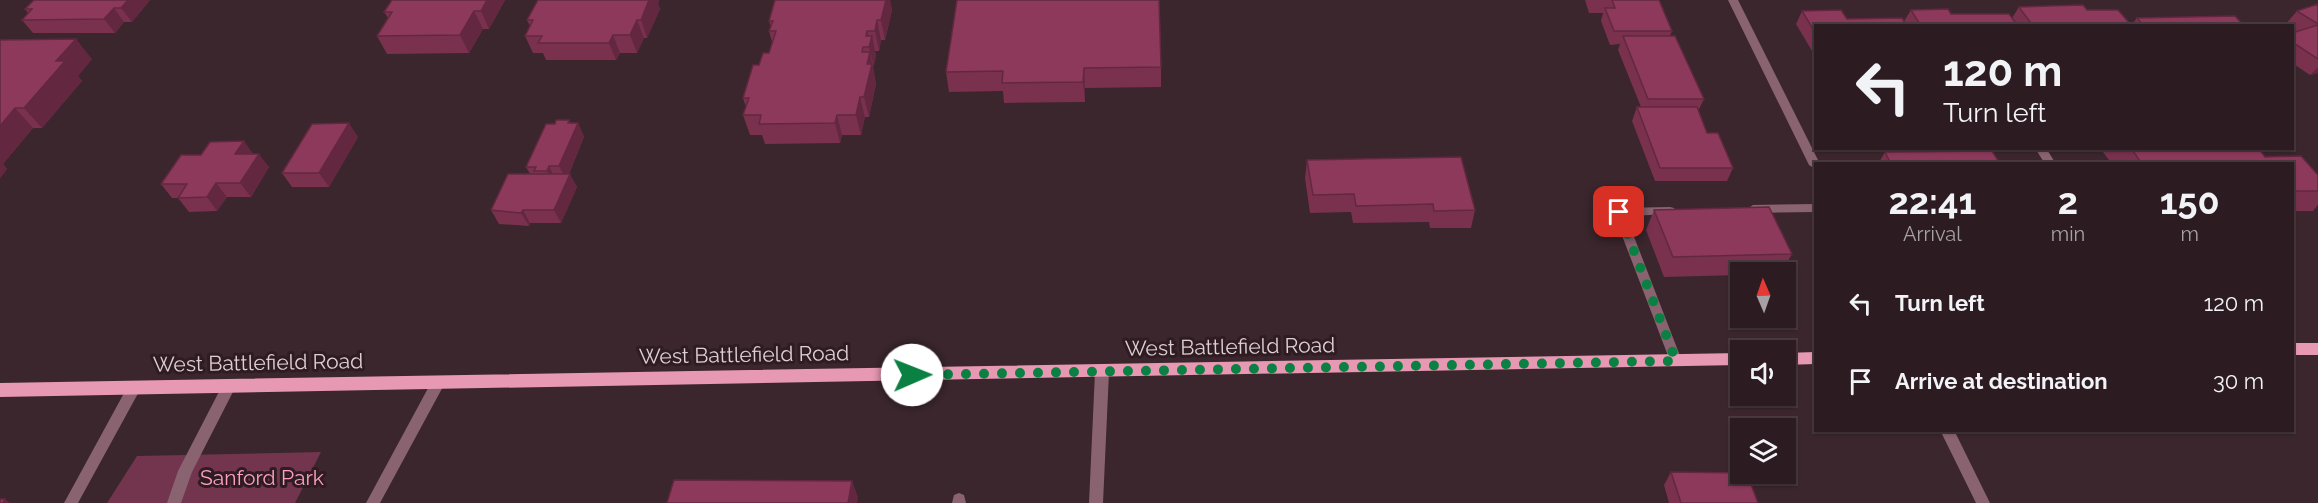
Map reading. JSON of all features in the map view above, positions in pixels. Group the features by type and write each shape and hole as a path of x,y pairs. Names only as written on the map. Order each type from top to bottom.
{"main road":[{"path":"2294,349 2318,349"},
{"path":"1796,358 1814,358"},
{"name":"West Battlefield Road","path":"0,390 1730,359"}],"street":[{"path":"1733,0 1814,163"},
{"path":"1743,210 1814,208"},
{"path":"1676,361 1619,212 1686,211"},
{"path":"1096,503 1102,372"},
{"path":"373,503 438,382"},
{"path":"174,503 185,471 229,386"},
{"path":"71,503 134,388"},
{"path":"1948,432 1983,503"}],"green space":[{"name":"Sanford Park","path":"321,452 295,503 107,503 137,456"}],"building":[{"path":"34,0 128,0 121,8 114,8 104,19 22,20 32,9 25,9"},
{"path":"392,0 487,0 481,11 474,11 460,35 377,36 392,12 384,12"},
{"path":"538,0 649,0 641,20 637,20 630,35 613,35 609,43 538,43 542,36 525,36 533,20 527,20"},
{"path":"775,0 886,0 881,20 877,20 875,31 867,31 866,36 872,36 869,47 863,47 862,52 870,52 867,64 872,64 864,97 860,97 856,115 837,115 835,123 759,124 761,115 743,115 749,98 743,98 753,65 759,65 763,53 769,53 776,31 769,31 773,21 769,21"},
{"path":"957,0 1159,0 1161,67 1084,68 1083,82 1002,83 1003,71 946,72"},
{"path":"1612,0 1659,0 1672,31 1614,31 1605,8 1615,8"},
{"path":"2318,4 2318,24 2297,11"},
{"path":"2083,5 2087,10 2118,10 2130,24 2032,24 2019,7"},
{"path":"1948,9 1951,14 2009,14 2016,24 1920,24 1911,10"},
{"path":"1841,10 1847,19 1902,18 1906,24 1814,24 1814,30 1802,11"},
{"path":"2235,16 2242,24 2142,24 2137,18"},
{"path":"2318,25 2318,59 2294,43 2294,32"},
{"path":"1623,36 1675,36 1704,99 1648,99"},
{"path":"76,39 56,61 65,61 24,108 15,108 0,126 0,40"},
{"path":"1637,107 1697,107 1707,133 1718,133 1733,168 1660,168"},
{"path":"556,120 578,123 559,166 549,166 547,171 534,171 536,167 526,167 546,124 555,124"},
{"path":"349,123 319,173 282,173 312,124"},
{"path":"244,141 235,154 259,154 240,183 216,183 207,197 178,198 187,184 161,184 181,155 201,155 210,142"},
{"path":"2132,150 2260,150 2265,157 2301,156 2318,175 2318,191 2294,191 2294,162 2141,162"},
{"path":"1992,151 1999,162 1890,162 1885,152"},
{"path":"1461,157 1475,210 1434,211 1433,204 1356,206 1354,194 1313,195 1307,160"},
{"path":"508,174 570,174 554,210 523,210 521,213 491,210"},
{"path":"1769,207 1792,254 1673,257 1654,210"},
{"path":"1671,472 1730,473 1730,484 1751,484 1758,503 1681,503"},
{"path":"674,480 852,481 848,503 667,503"}],"route":[{"path":"912,375 1676,361 1619,212"}]}
